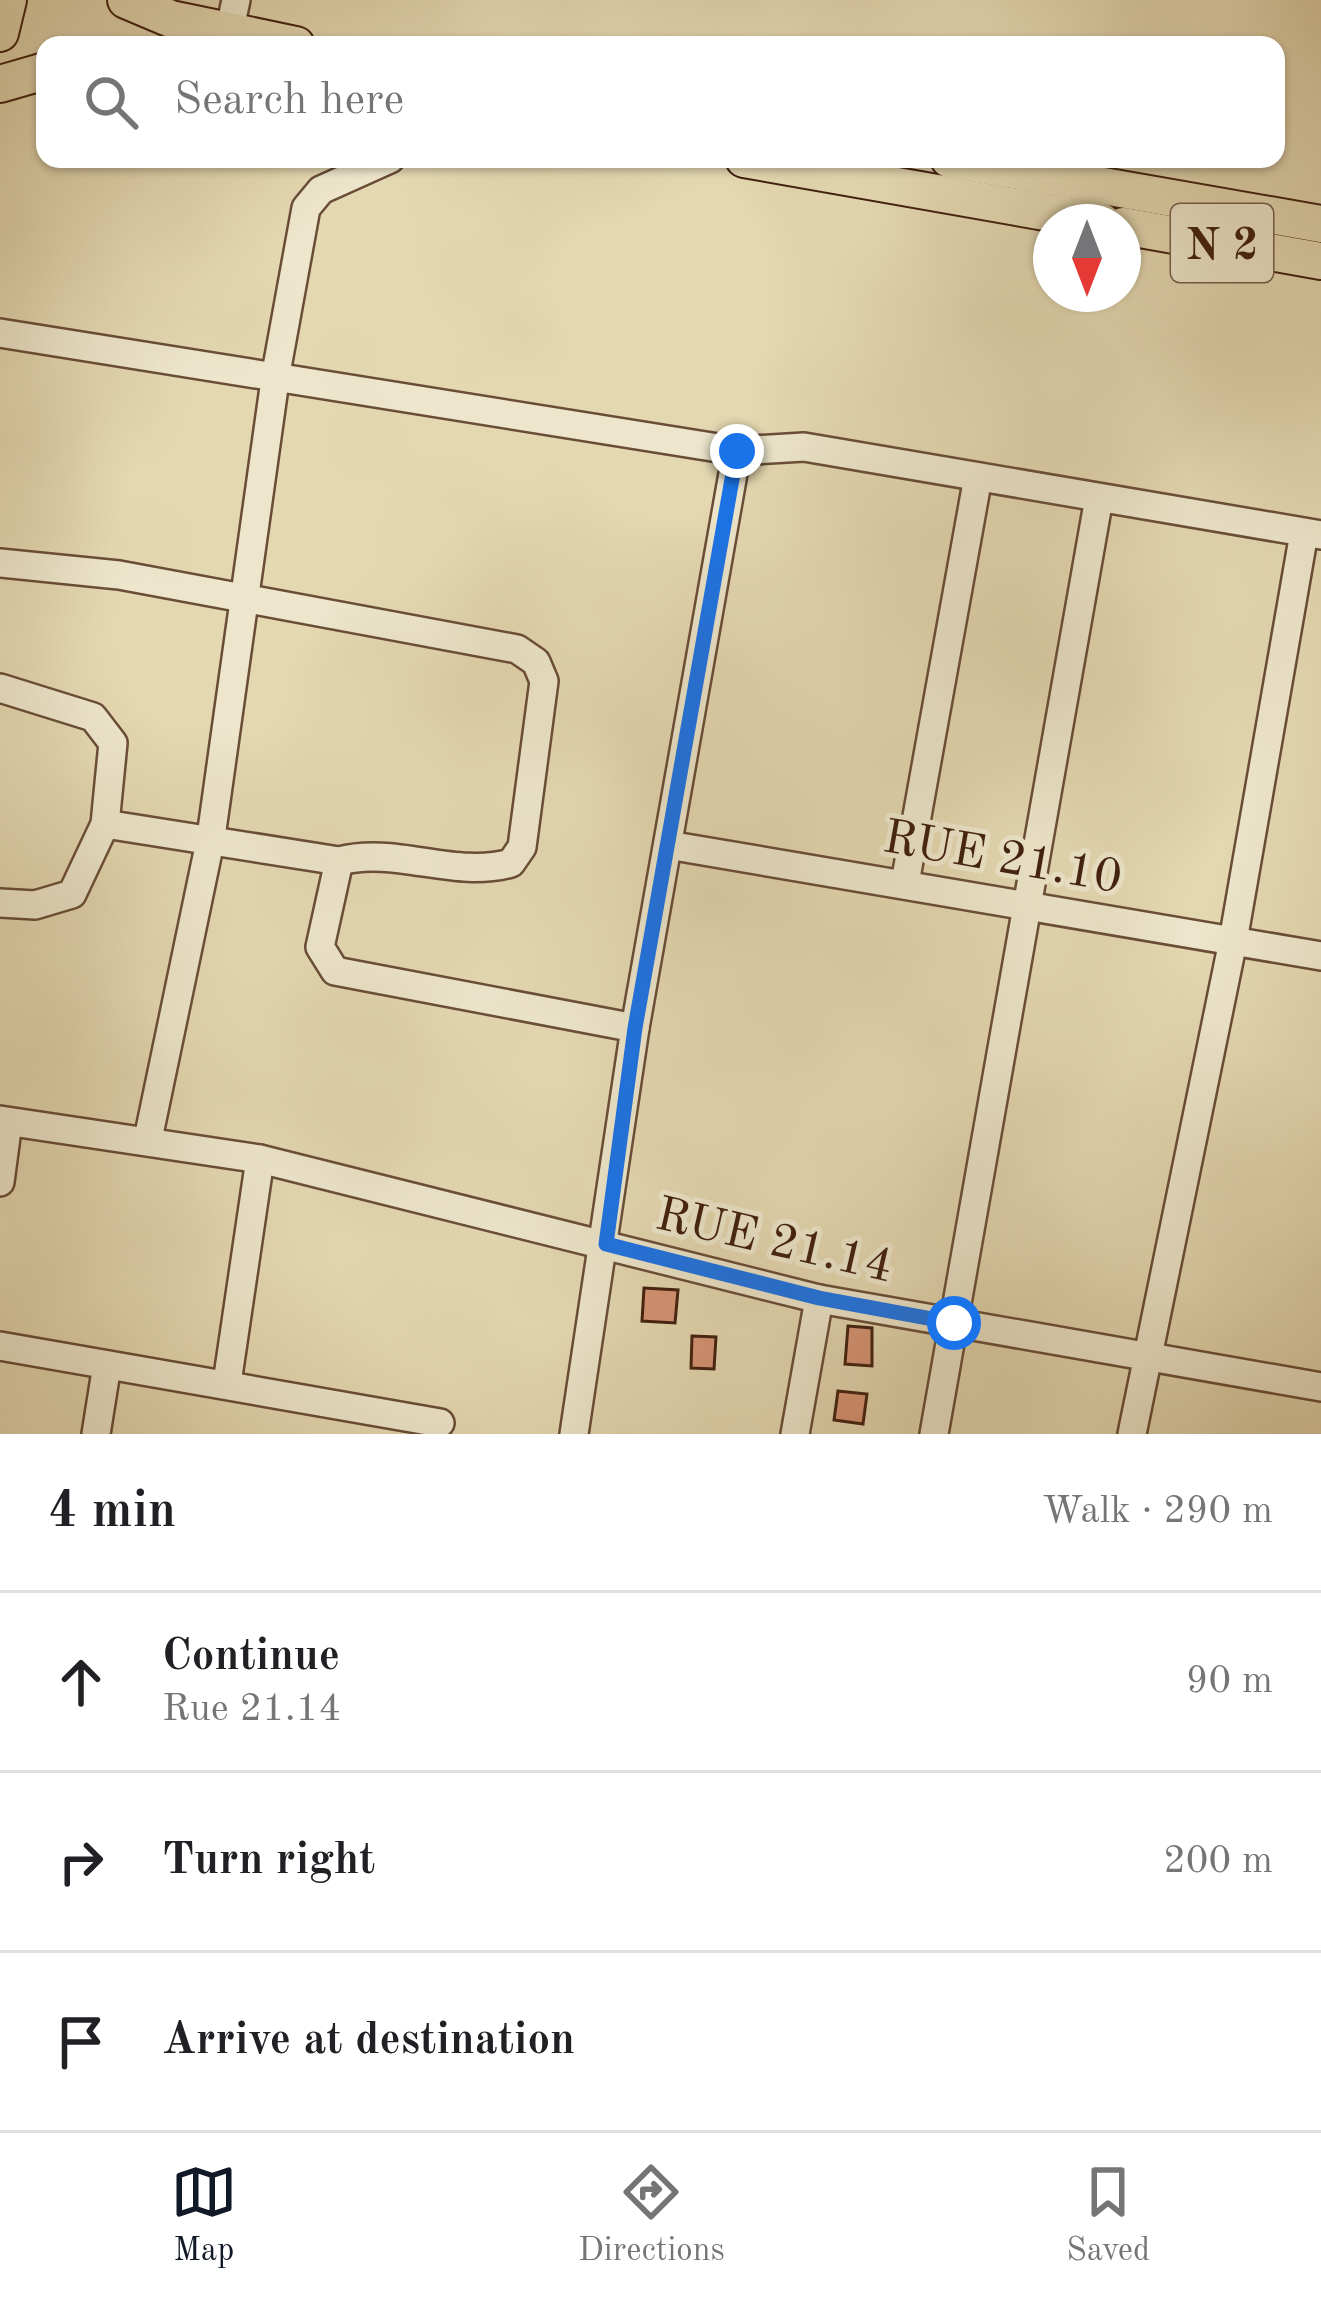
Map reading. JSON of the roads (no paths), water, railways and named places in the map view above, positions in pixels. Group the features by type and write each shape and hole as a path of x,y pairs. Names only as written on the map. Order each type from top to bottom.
{"main road":[{"path":"0,33 8,0"},
{"path":"126,0 171,20 233,17 276,36"},
{"path":"0,84 36,74"},
{"name":"N 2","path":"795,168 1033,210"},
{"name":"N 2","path":"1001,168 1321,224"},
{"name":"N 2","path":"1141,229 1321,261"}],"street":[{"path":"148,1139 211,837 276,373 306,208 338,181 369,168"},
{"path":"0,333 276,373 737,451 804,447 1313,534 1132,1434"},
{"path":"574,1434 635,1028 737,451"},
{"path":"905,883 978,477"},
{"path":"934,1434 1100,498"},
{"path":"0,563 119,575 517,649 536,662 544,681 522,847 512,863 484,870 372,852 339,861 211,837 105,824"},
{"path":"0,688 92,717 113,743 105,824 72,894 35,905 0,903"},
{"name":"RUE 21.10","path":"668,845 1321,956"},
{"path":"339,861 320,947 335,971 635,1028"},
{"path":"0,1182 4,1121"},
{"name":"RUE 21.14","path":"4,1121 148,1139 260,1160 819,1298 1321,1387"},
{"path":"227,1384 260,1160"},
{"path":"795,1434 819,1298"},
{"path":"0,1346 440,1423"},
{"path":"96,1434 107,1365"}]}
